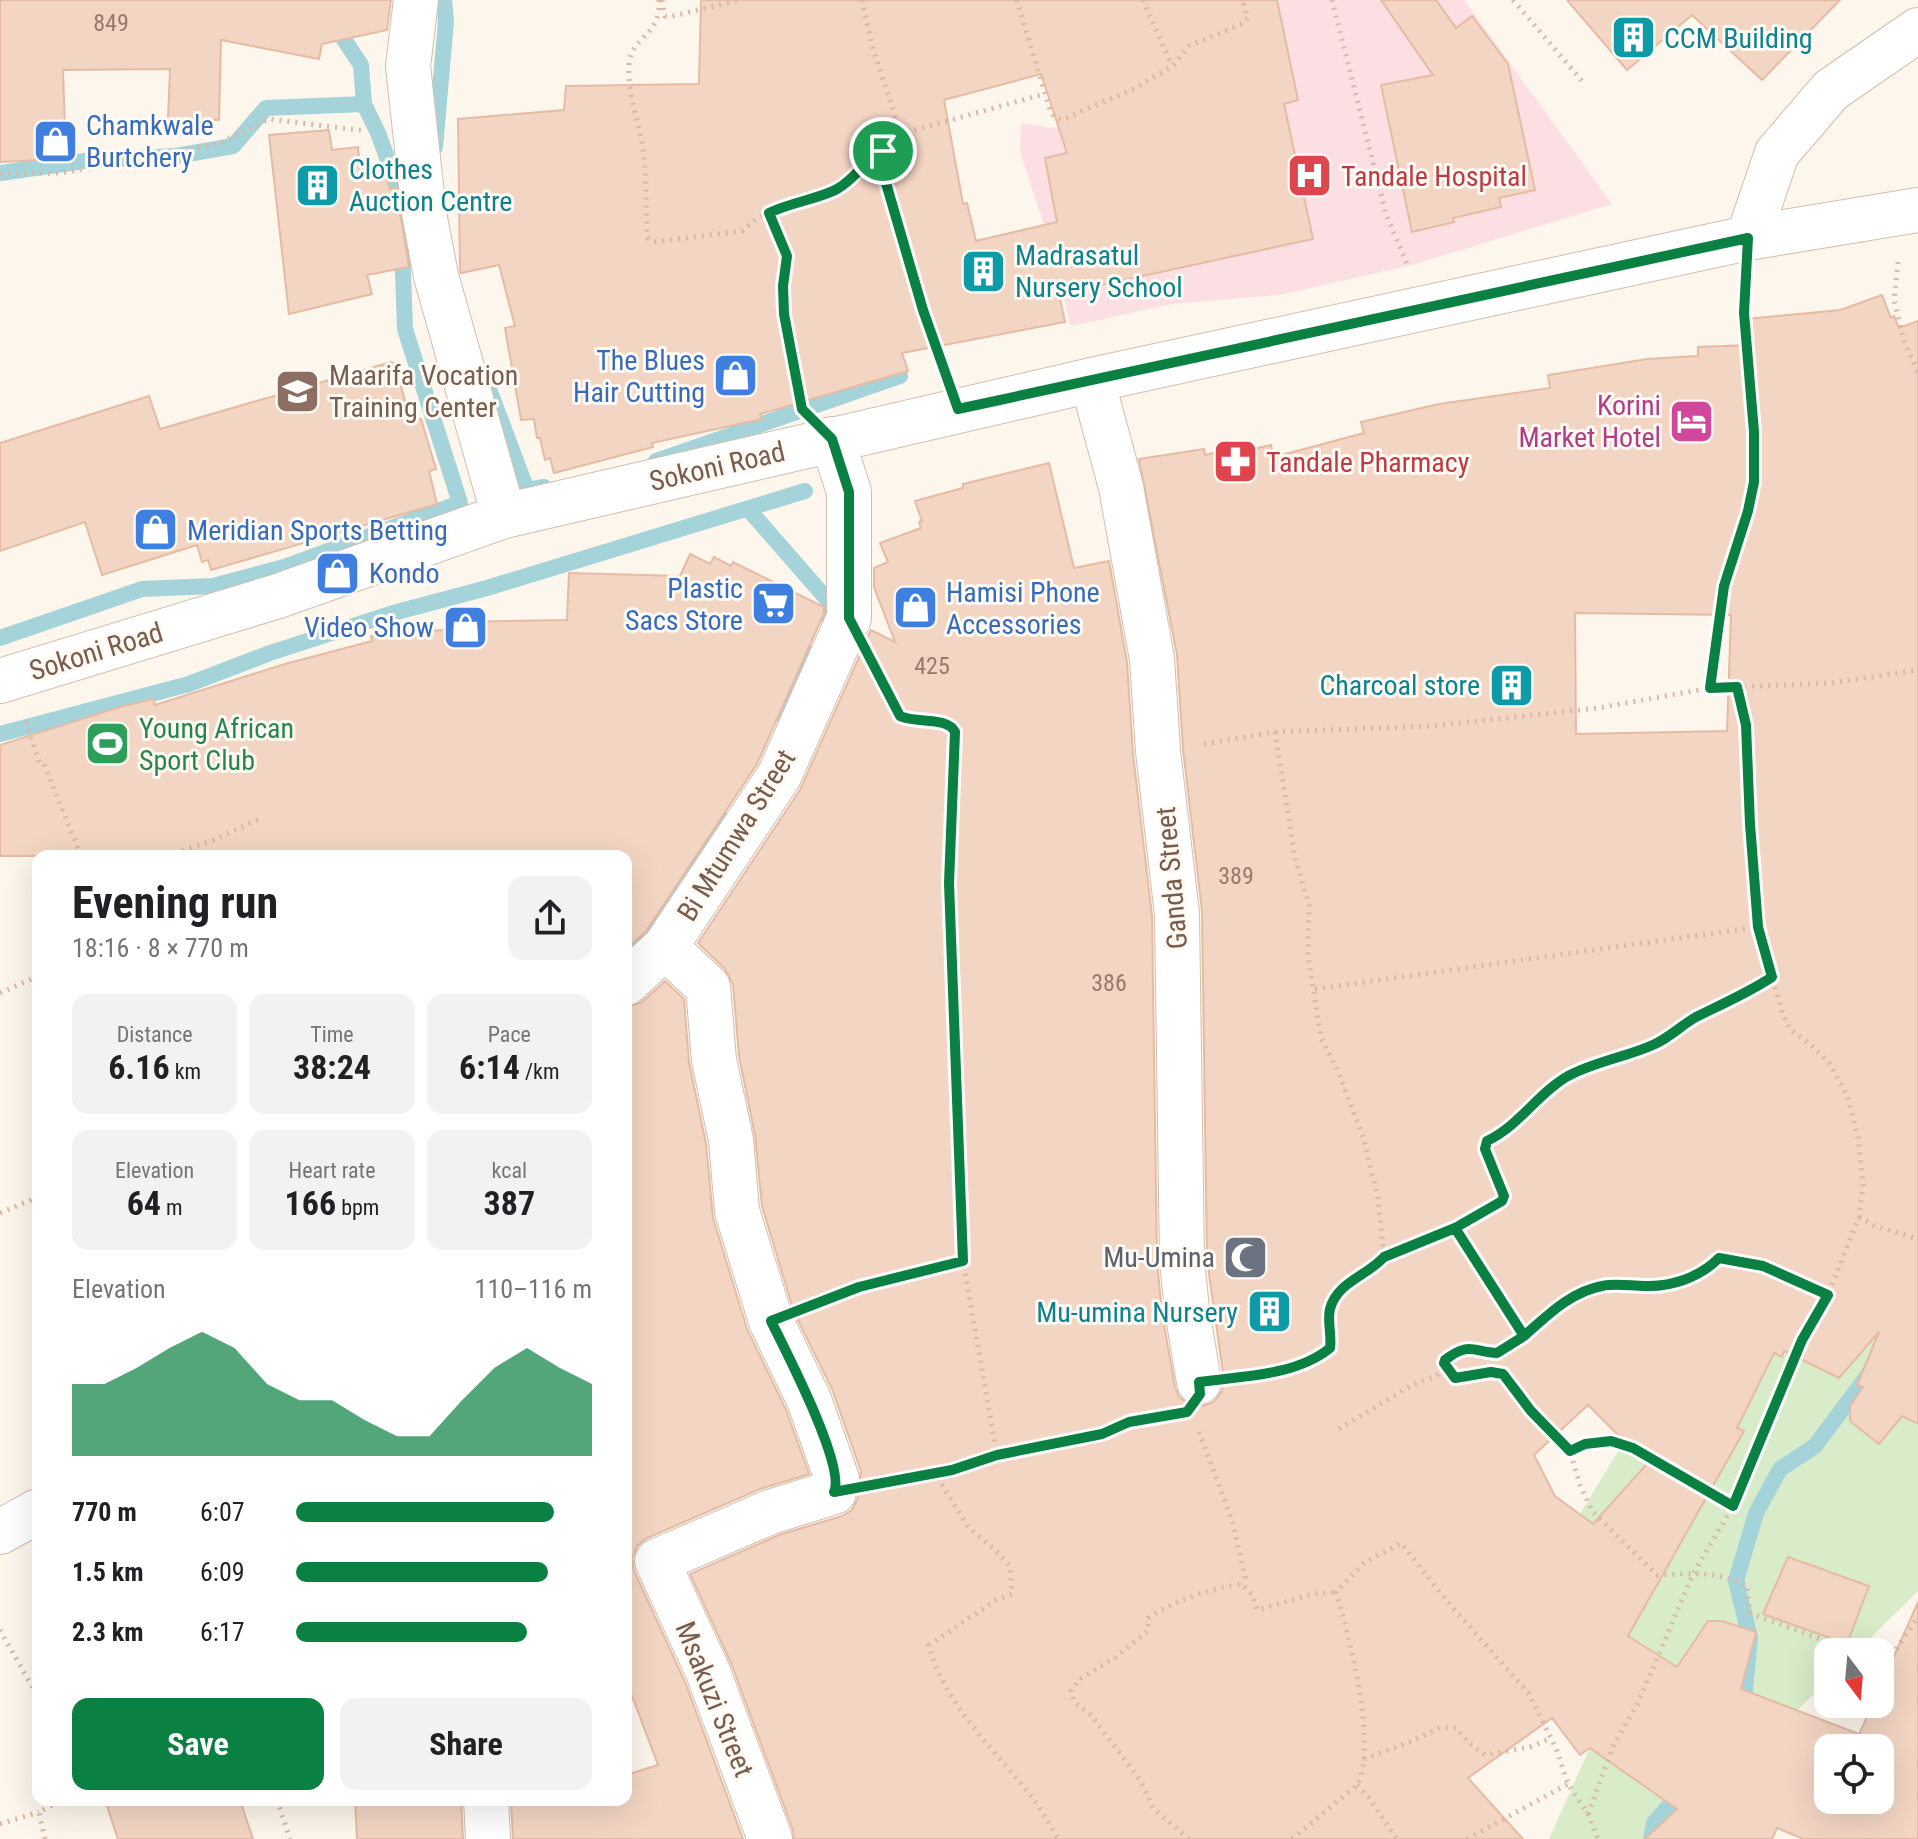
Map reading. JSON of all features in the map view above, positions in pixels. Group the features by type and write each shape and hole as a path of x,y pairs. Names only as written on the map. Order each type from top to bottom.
{"street":[{"path":"416,0 408,66 424,213 436,276 504,516"},
{"path":"1908,0 1918,19"},
{"path":"1748,238 1777,153 1831,90 1918,30"},
{"name":"Sokoni Road","path":"8,678 278,596 504,516 958,409 1748,238 1910,212"},
{"name":"Ganda Street","path":"1092,380 1121,487 1152,659 1158,751 1177,914 1182,1261 1193,1397"},
{"name":"Bi Mtumwa Street","path":"632,977 665,947 779,776 849,618 849,492 832,439"},
{"path":"665,947 708,987 714,1060 731,1140 737,1211 771,1321 809,1400 835,1470 837,1486 834,1492"},
{"name":"Msakuzi Street","path":"770,1839 708,1672 657,1561 770,1512 834,1492"},
{"path":"0,1532 32,1514"},
{"path":"486,1806 488,1839"}],"path":[{"path":"660,0 665,16 669,17 739,0"},
{"path":"660,0 657,22 635,46 629,62 644,156 648,238 654,242 742,231 756,219 786,204 837,189 867,159 883,151 893,138 901,134 1044,94"},
{"path":"862,0 873,49 901,134"},
{"path":"1017,0 1044,94 1052,114 1062,120 1133,89 1173,66 1189,46 1242,24 1248,18 1242,0"},
{"path":"1143,0 1173,66"},
{"path":"1332,0 1386,214 1408,266 1421,311"},
{"path":"1513,0 1582,81"},
{"path":"0,174 61,173 218,144 269,119 378,133 414,134"},
{"path":"883,151 881,166 885,180 923,310 958,409"},
{"path":"1910,212 1894,300 1904,341 1918,373"},
{"path":"769,213 787,256 783,286 784,314 802,409 832,439"},
{"path":"1710,688 1724,586 1754,482 1754,432 1744,313 1748,238"},
{"path":"849,618 900,716 911,721 944,722 952,726 955,732 949,883 963,1261 997,1455"},
{"path":"1158,751 1275,732 1431,726 1598,708 1710,688 1832,683 1918,670"},
{"path":"8,678 39,762 44,764 79,850"},
{"path":"1588,1814 1614,1744 1638,1703 1693,1574 1733,1506 1802,1340 1828,1295 1859,1217 1863,1185 1858,1138 1847,1095 1829,1063 1790,1029 1758,927 1746,725 1737,687"},
{"path":"1275,732 1295,858 1309,905 1308,955 1321,1038 1338,1071 1364,1140 1378,1198 1384,1257"},
{"path":"185,850 259,819"},
{"path":"1315,989 1758,927"},
{"path":"834,1492 952,1470 997,1455 1102,1434 1193,1397 1320,1356 1330,1348 1328,1313 1335,1295 1384,1257 1455,1228 1502,1201 1503,1189 1485,1145 1487,1141 1502,1134 1566,1077 1657,1043 1694,1018 1742,996 1772,977"},
{"path":"0,993 32,979"},
{"path":"0,1213 32,1200"},
{"path":"1859,1217 1875,1226 1918,1239"},
{"path":"1455,1228 1524,1336"},
{"path":"1339,1429 1414,1384 1437,1376 1445,1360 1456,1352 1471,1347 1497,1353 1524,1336 1559,1305 1601,1286 1648,1286 1685,1280 1701,1273 1719,1258 1738,1259 1763,1266 1828,1295"},
{"path":"771,1321 859,1287 963,1261"},
{"path":"1444,1363 1455,1378 1491,1372 1503,1374 1531,1411 1570,1451 1592,1511 1657,1575 1705,1572 1747,1585 1750,1613 1818,1638"},
{"path":"1193,1397 1192,1412 1232,1520 1245,1577 1241,1584"},
{"path":"1570,1451 1585,1444 1611,1441 1633,1448 1733,1506"},
{"path":"936,1471 938,1482 969,1528 1010,1566 1012,1594 996,1600 929,1645 935,1670 959,1707 1034,1800 1058,1839"},
{"path":"1241,1584 1252,1594 1257,1610 1313,1594 1336,1592 1364,1563 1401,1543 1447,1601 1529,1694 1551,1738 1568,1784 1588,1814 1598,1839"},
{"path":"1189,1839 1153,1808 1140,1780 1091,1715 1074,1702 1070,1692 1080,1679 1116,1657 1148,1631 1148,1618 1162,1609 1211,1589 1241,1584"},
{"path":"1292,1839 1357,1785 1363,1773 1361,1707 1353,1646 1336,1592"},
{"path":"1894,1653 1918,1617"},
{"path":"0,1630 32,1686"},
{"path":"1364,1759 1441,1727 1456,1728 1485,1755 1530,1747 1551,1738"},
{"path":"1467,1839 1568,1784"},
{"path":"1357,1785 1397,1839"},
{"path":"0,1824 51,1806"},
{"path":"279,1806 290,1839"},
{"path":"39,1812 45,1839"}],"shaded area":[{"name":"Tandale Hospital","path":"1245,0 1464,0 1612,204 1408,266 1279,295 1172,304 1071,326 1049,241 1020,151 1021,123 1063,130"}],"green space":[{"path":"1918,1225 1918,1591 1870,1638 1814,1638 1814,1694 1725,1782 1686,1839 1549,1839 1613,1696 1631,1632 1578,1517 1658,1386"}],"building":[{"path":"0,0 391,0 387,30 322,44 319,59 221,40 219,120 168,119 170,69 63,70 66,159 0,162"},
{"path":"701,0 1277,0 1298,100 1284,104 1313,239 1059,294 1065,322 902,353 908,371 760,414 762,419 652,443 653,447 554,473 550,458 545,460 534,419 521,420 505,328 515,326 499,265 461,273 460,270 458,119 564,110 566,86 699,84","holes":["1041,74 1067,153 1045,158 1057,222 976,241 967,203 963,204 944,100"]},
{"path":"1381,0 1436,0 1456,28 1472,16 1508,64 1535,190 1499,198 1501,207 1412,232 1381,85 1433,75"},
{"path":"1567,0 1840,0 1762,80 1692,15 1627,70"},
{"path":"329,130 332,150 358,147 360,171 382,164 390,189 396,188 409,267 367,275 372,294 289,314 269,135"},
{"path":"1882,295 1891,318 1894,316 1899,328 1918,321 1918,1424 1902,1416 1879,1444 1850,1421 1850,1406 1863,1387 1857,1385 1879,1332 1839,1378 1784,1351 1782,1357 1774,1353 1737,1428 1744,1431 1628,1636 1677,1667 1708,1621 1722,1621 1756,1632 1741,1689 1859,1734 1866,1718 1894,1718 1894,1656 1918,1602 1918,1839 1803,1839 1777,1828 1772,1839 1645,1839 1677,1809 1590,1748 1580,1755 1552,1718 1468,1778 1523,1839 794,1839 731,1663 690,1574 779,1535 842,1516 852,1510 858,1498 861,1471 832,1389 794,1312 762,1206 755,1135 739,1056 733,984 725,969 698,943 800,790 871,630 895,642 874,587 874,568 888,562 880,543 921,528 919,522 922,521 915,501 963,488 963,484 1049,463 1074,568 1109,561 1127,662 1133,754 1152,916 1157,1262 1162,1313 1179,1397 1190,1405 1204,1406 1214,1402 1222,1391 1224,1379 1207,1260 1202,911 1183,749 1177,655 1139,459 1204,449 1205,455 1243,445 1245,451 1271,445 1274,457 1364,433 1361,422 1439,404 1550,388 1548,375 1647,359 1698,356 1698,347 1749,345 1747,319 1840,310","holes":["1575,613 1731,615 1727,731 1576,734","1588,1405 1647,1464 1593,1524 1555,1496 1534,1455"]},
{"path":"394,363 411,421 421,419 436,469 429,471 437,504 211,570 208,560 202,562 197,545 102,575 85,522 0,551 0,443 149,396 160,429"},
{"path":"690,554 710,564 714,557 731,566 733,562 824,607 824,613 757,764 646,931 632,944 632,850 32,850 32,856 0,856 0,745 120,707 153,699 155,705 285,664 372,641 371,636 394,631 455,630 455,622 567,620 569,573 680,576"},
{"path":"665,981 684,999 689,1062 706,1144 713,1218 747,1329 786,1410 809,1474 760,1489 647,1538 637,1546 632,1558 632,1005 642,1002"},
{"path":"1788,1557 1869,1586 1849,1638 1830,1638 1763,1614"},
{"path":"632,1558 634,1571 685,1682 743,1839 513,1839 511,1806 632,1806 632,1773 658,1765 632,1696"},
{"path":"107,1806 242,1806 253,1839 118,1839"},
{"path":"355,1806 461,1806 463,1839 357,1839"}],"waterway":[{"path":"0,638 142,589 213,586 284,567 460,503 405,329 401,219 392,171 364,104 361,65 335,26 336,0"},
{"path":"435,147 446,21 444,0"},
{"path":"0,173 92,160 176,156 233,146 266,108 364,104"},
{"path":"656,461 900,376"},
{"path":"489,389 527,490 544,487"},
{"path":"0,734 189,684 270,653 393,613 487,588 805,491"},
{"path":"749,510 832,605 828,618"},
{"path":"777,713 812,653"},
{"path":"632,954 721,818"},
{"path":"1738,1710 1744,1700 1750,1638 1736,1581 1756,1513 1780,1469 1815,1446 1871,1371"},
{"path":"1651,1839 1654,1823 1684,1788"}],"place":[{"name":"CCM Building","path":"1633,38"},
{"name":"Chamkwale Burtchery","path":"55,141"},
{"name":"Tandale Hospital","path":"1310,176"},
{"name":"Clothes Auction Centre","path":"318,185"},
{"name":"Madrasatul Nursery School","path":"984,271"},
{"name":"The Blues Hair Cutting","path":"736,376"},
{"name":"Maarifa Vocation Training Center","path":"298,391"},
{"name":"Korini Market Hotel","path":"1692,421"},
{"name":"Tandale Pharmacy","path":"1235,462"},
{"name":"Meridian Sports Betting","path":"156,530"},
{"name":"Kondo","path":"338,573"},
{"name":"Plastic Sacs Store","path":"774,604"},
{"name":"Hamisi Phone Accessories","path":"915,608"},
{"name":"Video Show","path":"465,627"},
{"name":"Charcoal store","path":"1511,685"},
{"name":"Young African Sport Club","path":"108,744"},
{"name":"Mu-Umina","path":"1246,1257"},
{"name":"Mu-umina Nursery","path":"1269,1312"}],"route":[{"path":"883,151 867,159 837,189 786,204 769,213 787,256 783,286 784,314 802,409 832,439 849,492 849,618 900,716 911,721 944,722 952,726 955,732 949,883 963,1261 859,1287 771,1321 809,1400 835,1470 837,1486 834,1492 952,1470 997,1455 1102,1434 1129,1422 1187,1412 1200,1394 1199,1382 1293,1367 1320,1356 1330,1348 1332,1339 1328,1313 1335,1295 1346,1284 1384,1257 1455,1228 1524,1336 1559,1305 1578,1294 1601,1286 1648,1286 1685,1280 1701,1273 1719,1258 1727,1257 1763,1266 1828,1295 1802,1340 1733,1506 1633,1448 1611,1441 1585,1444 1570,1451 1531,1411 1503,1374 1491,1372 1455,1378 1444,1363 1456,1352 1471,1347 1497,1353 1524,1336 1489,1282 1455,1228 1502,1201 1504,1196 1485,1149 1487,1141 1502,1134 1527,1108 1566,1077 1657,1043 1694,1018 1754,990 1772,977 1758,927 1746,725 1737,687 1710,688 1724,586 1754,482 1754,432 1744,313 1748,238 958,409 923,310 881,166 883,151"}]}
